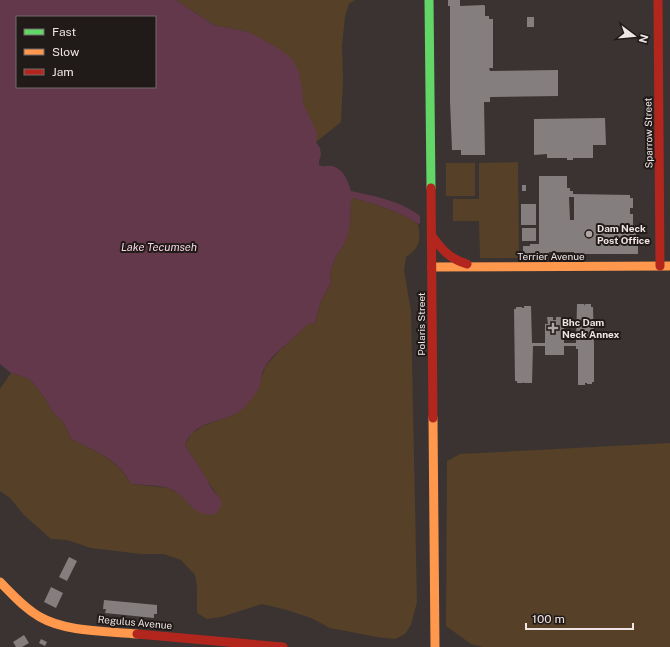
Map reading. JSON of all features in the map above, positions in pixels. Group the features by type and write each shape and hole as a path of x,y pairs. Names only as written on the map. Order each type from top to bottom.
{"street":[{"name":"Polaris Street","path":"429,0 435,647"},
{"name":"Sparrow Street","path":"658,0 660,266"},
{"path":"432,235 445,255 456,261 476,267"},
{"name":"Terrier Avenue","path":"432,267 670,266"},
{"name":"Regulus Avenue","path":"0,582 22,603 38,615 46,620 62,625 86,629 283,647"}],"shaded area":[{"path":"176,0 355,0 349,4 345,16 342,46 343,80 341,122 316,142 315,132 303,105 302,89 249,32 214,25"},
{"path":"518,162 519,258 480,258 479,221 453,221 453,199 479,199 479,163"},
{"path":"446,163 475,163 475,196 446,196"},
{"path":"353,198 378,205 403,215 418,224 419,230 417,247 406,257 404,270 411,311 417,602 411,625 405,634 395,639 330,628 311,618 262,604 221,617 207,619 197,613 197,586 195,575 181,560 164,554 141,554 91,548 67,540 51,539 24,515 10,498 0,491 0,389 11,373 28,378 45,398 52,411 62,421 71,439 113,462 120,468 131,484 169,488 175,492 221,499 185,445 191,434 203,426 233,415 259,387 265,367 279,351 307,324 311,323 314,325 321,301 331,283 330,273 336,256 344,245 350,225 351,199"},
{"path":"670,443 670,647 483,647 471,644 446,626 447,461 460,454"}],"water":[{"name":"Lake Tecumseh","path":"0,0 176,0 214,25 249,32 281,50 292,59 299,72 303,103 317,134 316,142 320,148 321,155 319,165 332,166 340,170 347,179 351,191 378,197 405,206 420,216 420,223 418,224 411,219 387,208 353,198 351,199 348,235 344,245 336,256 330,273 331,283 321,301 314,325 311,323 307,325 268,362 264,369 259,388 245,407 230,416 212,422 196,430 189,436 185,445 212,489 221,499 221,506 216,514 207,514 194,509 180,495 168,488 131,484 120,468 113,462 71,439 62,421 52,411 45,398 28,378 11,373 0,364"}],"building":[{"path":"448,0 460,0 460,6 484,5 485,16 489,16 489,19 493,19 493,68 489,68 490,71 558,70 558,96 490,97 490,102 484,102 485,155 461,155 461,150 452,150 450,101 450,6 448,6"},
{"path":"527,17 534,17 534,27 527,27"},
{"path":"605,118 606,145 593,145 593,158 573,158 573,160 567,160 567,158 547,158 547,154 534,155 534,119"},
{"path":"539,176 567,176 567,188 570,188 570,191 573,191 573,194 630,195 630,198 633,198 633,208 630,208 630,214 633,214 633,227 636,227 638,254 574,254 574,252 549,252 549,257 530,257 530,255 523,255 523,246 539,244","holes":["569,197 574,197 574,220 570,220"]},
{"path":"522,185 526,185 526,191 522,191"},
{"path":"521,204 536,204 536,225 521,225"},
{"path":"522,228 536,228 536,241 522,241"},
{"path":"577,304 584,304 585,306 585,304 591,304 591,307 593,307 594,382 592,382 592,384 585,383 585,385 578,385 578,349 576,349 576,346 564,346 564,355 545,355 545,346 533,346 532,383 517,383 517,381 515,381 514,309 516,309 516,307 524,308 524,306 531,306 532,343 545,343 545,324 548,324 547,317 553,317 553,320 556,320 556,317 561,317 561,324 564,324 564,343 576,343"},
{"path":"69,557 77,561 67,581 59,577"},
{"path":"51,587 63,593 56,608 44,602"},
{"path":"104,600 157,605 157,614 154,614 154,618 105,613 106,609 103,609"},
{"path":"24,635 29,643 22,647 16,647 13,642"},
{"path":"41,639 47,642 45,646 39,643"}],"traffic: fast":[{"path":"429,0 431,188"}],"traffic: slow":[{"path":"432,267 670,266"},
{"path":"433,418 435,647"},
{"path":"0,582 18,601 40,617 50,622 62,626 87,630 137,634"}],"traffic: jam":[{"path":"658,0 660,266"},
{"path":"431,188 433,418"},
{"path":"432,236 439,246 447,253 467,264"},
{"path":"137,634 283,647"}],"place":[{"name":"Dam Neck Post Office","path":"589,234"},
{"name":"Bhc Dam Neck Annex","path":"553,328"}]}
